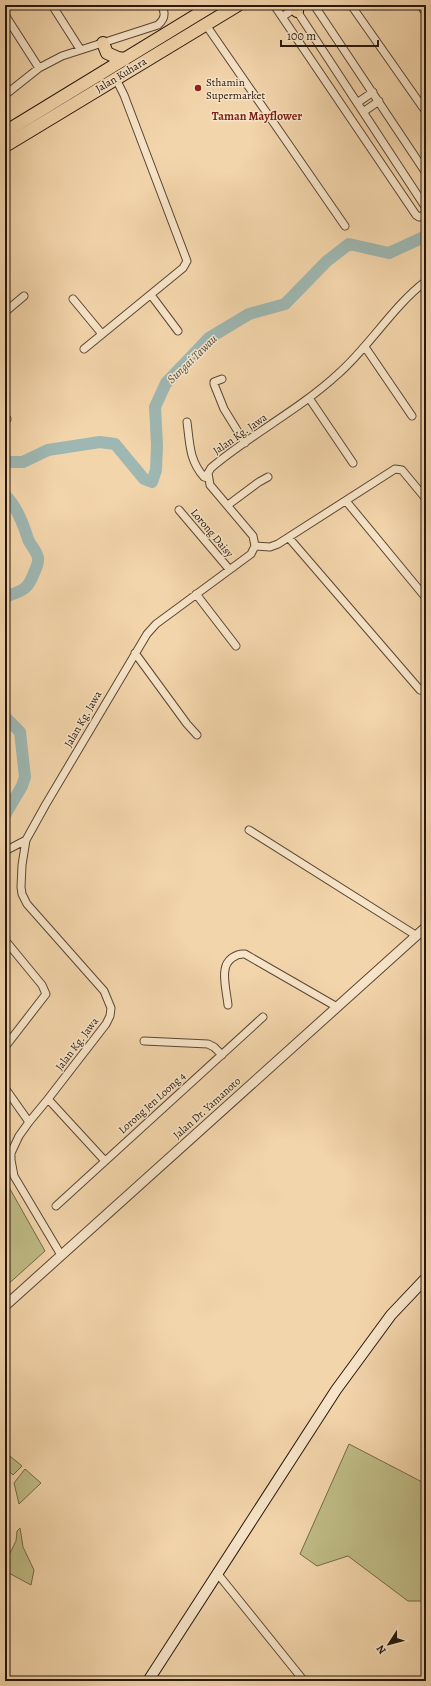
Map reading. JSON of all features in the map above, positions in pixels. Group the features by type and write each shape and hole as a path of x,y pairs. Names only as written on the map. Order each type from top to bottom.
{"main road":[{"name":"Jalan Kuhara","path":"5,132 213,5"},
{"name":"Jalan Kuhara","path":"5,146 238,5"},
{"path":"102,43 107,53 118,58 125,58"},
{"path":"148,1681 340,1384 391,1315 426,1278"}],"street":[{"path":"52,5 80,49"},
{"path":"5,95 39,68 80,49 158,25 163,21 165,15 161,5"},
{"path":"274,5 416,215 419,217 426,214"},
{"path":"314,5 426,173"},
{"path":"351,5 426,112"},
{"path":"420,5 426,13"},
{"path":"282,17 295,7 426,208"},
{"path":"5,15 39,68"},
{"path":"206,25 344,226"},
{"path":"84,348 151,295 183,268 187,262 124,95 118,83 111,81"},
{"path":"357,103 373,92"},
{"path":"363,112 379,101"},
{"path":"5,142 18,138"},
{"path":"375,155 386,147"},
{"name":"Jalan Kg. Jawa","path":"208,478 208,473 211,468 309,398 347,366 406,299 426,281"},
{"path":"151,295 178,331"},
{"path":"5,312 24,296"},
{"path":"73,299 102,334"},
{"path":"365,347 412,416"},
{"path":"222,379 214,382 214,384 224,409 245,443"},
{"path":"309,398 352,463"},
{"path":"187,422 192,456 198,470 204,477 208,478 210,485 253,536 254,546 270,547 290,538 395,470 402,470 426,499"},
{"path":"228,505 268,477"},
{"path":"346,501 426,598"},
{"name":"Lorong Daisy","path":"179,510 229,569"},
{"path":"290,538 420,690"},
{"name":"Jalan Kg. Jawa","path":"61,1255 14,1176 11,1153 19,1136 29,1122 106,1024 110,1016 111,1008 109,999 96,980 28,904 22,894 21,879 26,840 33,825 135,653 156,624 251,554 254,546"},
{"path":"196,594 236,646"},
{"path":"135,653 187,724 198,735"},
{"path":"249,830 417,936"},
{"path":"5,851 26,840"},
{"name":"Jalan Dr. Yamanoto","path":"5,1306 426,927"},
{"path":"5,940 42,985 46,994 5,1047"},
{"path":"228,1005 224,969 233,957 239,953 245,954 337,1008"},
{"name":"Lorong Jen Loong 4","path":"56,1206 263,1017"},
{"path":"144,1041 208,1044 214,1047 222,1055"},
{"path":"5,1088 29,1122"},
{"path":"48,1099 105,1161"},
{"path":"217,1573 304,1681"}],"shaded area":[{"path":"5,1176 10,1189 45,1251 5,1287"},
{"path":"349,1444 426,1484 426,1601 408,1601 348,1556 317,1566 300,1554"},
{"path":"5,1452 22,1466 13,1475 5,1468"},
{"path":"25,1469 41,1483 19,1504 14,1483"},
{"path":"20,1528 23,1547 34,1570 31,1585 5,1571 10,1560 8,1557 16,1541 17,1531"}],"waterway":[{"name":"Sungai Tawau","path":"5,462 23,462 48,450 100,442 115,444 144,479 152,482 156,470 157,445 155,407 166,383 209,338 249,314 285,304 327,261 349,244 389,253 426,236"},
{"name":"Sungai Tawau","path":"5,495 19,516 38,560 37,566 26,587 5,597"},
{"name":"Sungai Tawau","path":"5,717 20,732 25,777 22,786 5,815"}],"place":[{"name":"Sthamin Supermarket","path":"198,88"}],"district":[{"name":"Taman Mayflower","path":"257,116"}]}
